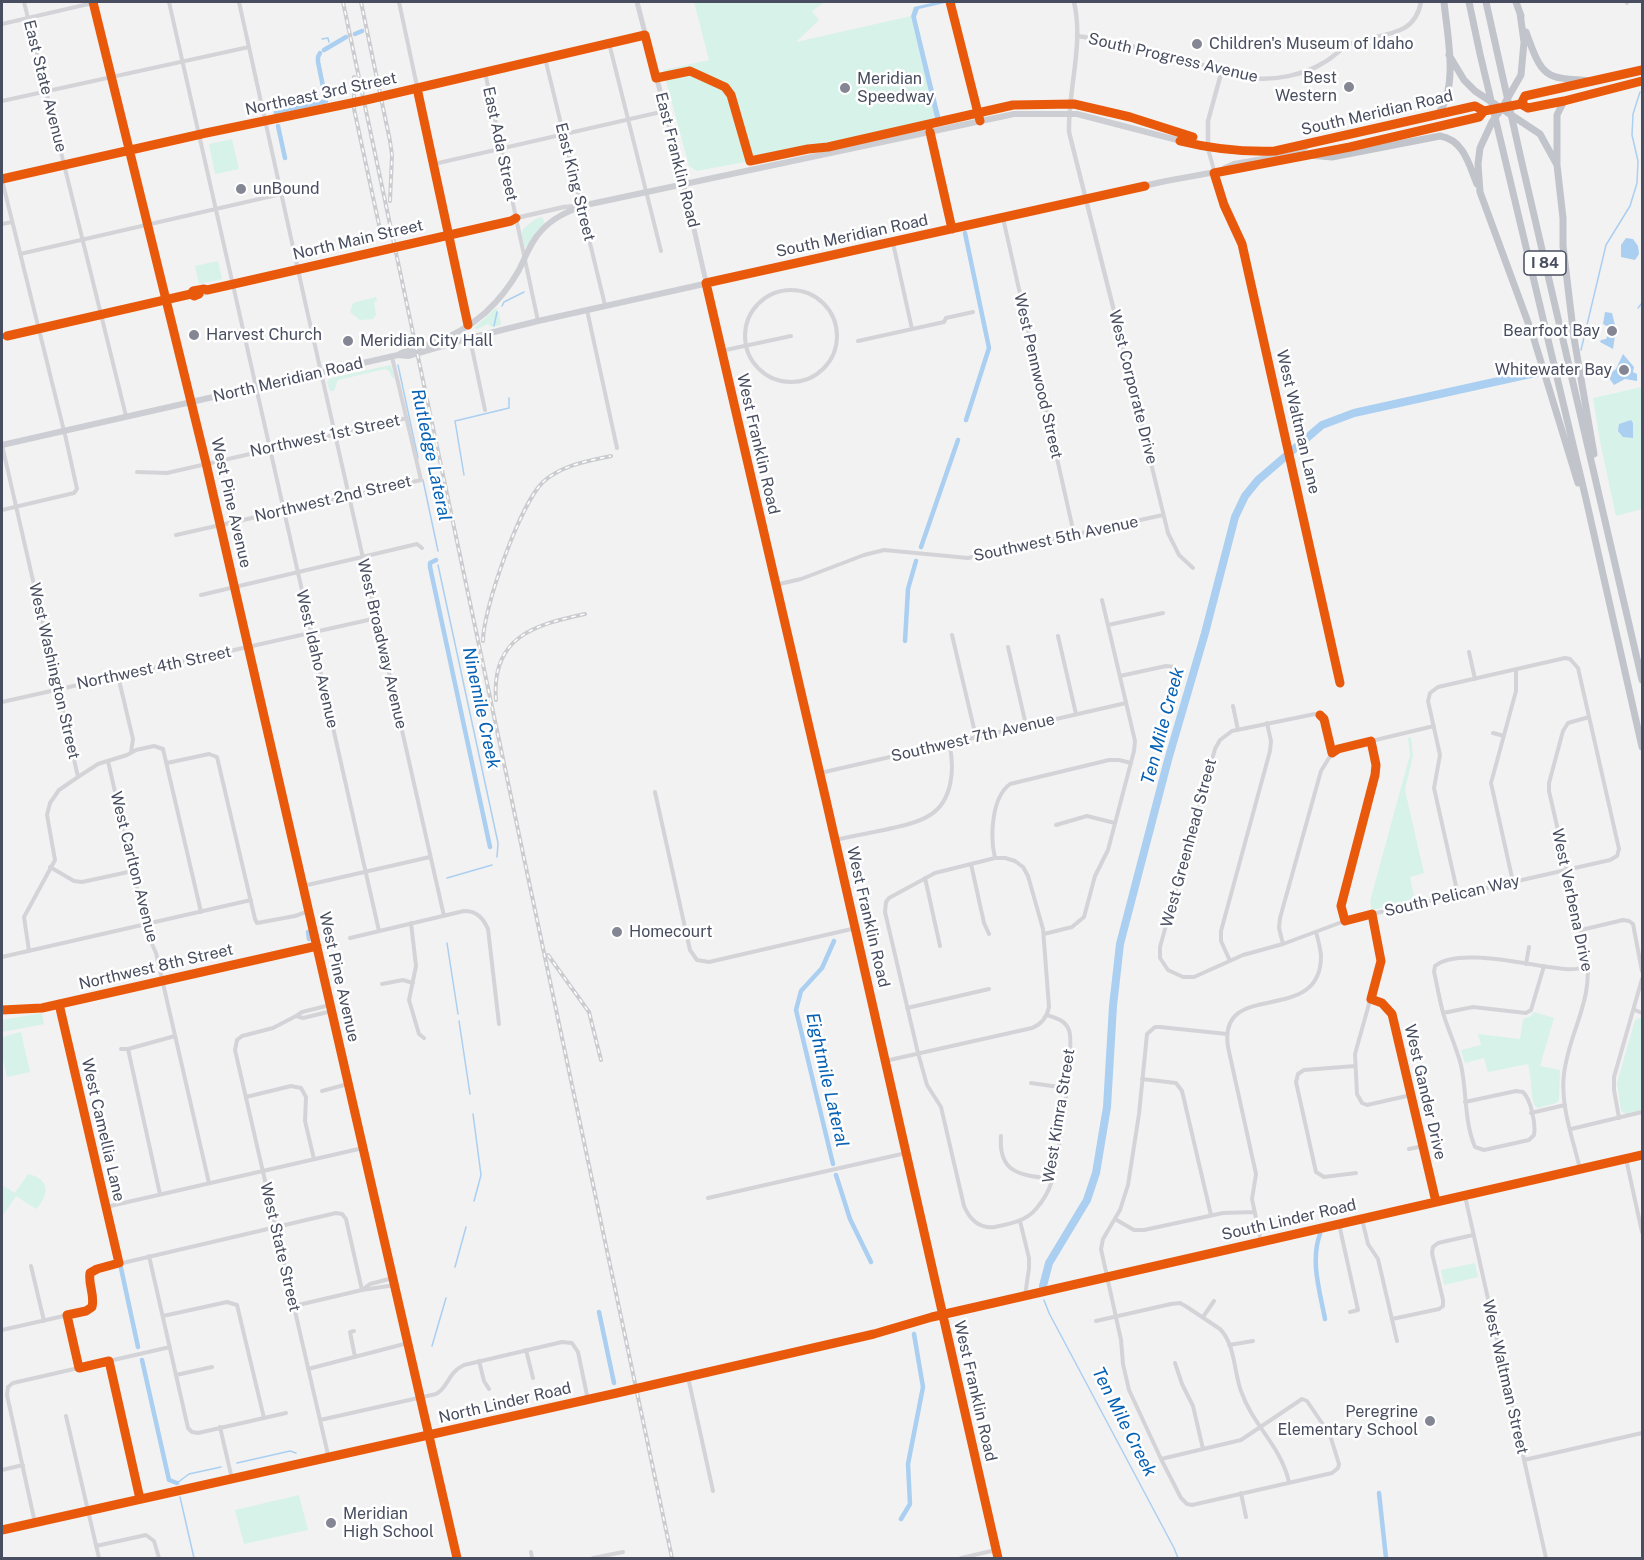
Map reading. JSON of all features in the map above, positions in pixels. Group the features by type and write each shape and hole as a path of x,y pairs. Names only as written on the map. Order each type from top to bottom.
{"highway":[{"path":"1437,114 1447,97 1449,55 1443,2"},
{"name":"I 84","path":"1469,2 1642,747"},
{"name":"I 84","path":"1486,2 1642,680"},
{"path":"1516,2 1541,68 1556,78 1595,81"},
{"path":"1480,192 1479,148 1484,135 1503,108 1521,75 1524,42 1520,13"},
{"path":"1449,55 1464,80 1475,91 1540,134 1557,165"},
{"path":"1564,101 1557,115 1557,165 1568,292 1606,524"},
{"path":"1309,156 1332,157 1432,136 1448,137 1456,142 1464,152 1480,192 1533,336 1577,480 1586,499"}],"main road":[{"name":"East Franklin Road","path":"637,2 706,284"},
{"name":"South Meridian Road","path":"1521,104 1525,96 1642,70"},
{"name":"South Meridian Road","path":"980,121 1014,114 1068,114 1101,119 1208,148 1245,152 1275,151 1475,106 1484,111 1521,104 1528,108 1642,81"},
{"name":"South Meridian Road","path":"706,284 1166,181 1309,156 1479,117 1484,111"},
{"name":"North Main Street","path":"581,206 980,121"},
{"path":"1214,173 1234,164 1298,153 1310,144"},
{"name":"North Meridian Road","path":"395,356 406,349 442,340 468,325 498,300 513,281 532,242 542,230 560,215 581,206"},
{"name":"North Meridian Road","path":"2,444 395,356 408,356 538,321 706,284"},
{"name":"West Franklin Road","path":"706,284 836,840 998,1558"},
{"name":"North Linder Road","path":"2,1530 588,1400 874,1334 943,1315"}],"street":[{"name":"East State Avenue","path":"24,2 126,416"},
{"path":"2,24 95,2"},
{"name":"West Pine Avenue","path":"95,2 192,402 457,1558"},
{"name":"West Idaho Avenue","path":"169,2 379,931"},
{"name":"West Broadway Avenue","path":"239,2 334,434 444,916"},
{"path":"399,2 468,325"},
{"path":"951,2 980,121"},
{"name":"West Corporate Drive","path":"1074,2 1077,36 1068,114 1069,132 1163,515 1174,547 1193,568"},
{"name":"South Progress Avenue","path":"1077,36 1112,41 1258,79 1309,70 1320,66 1349,45 1404,28 1416,16 1420,2"},
{"name":"Northeast 3rd Street","path":"2,180 64,164 417,88 645,35"},
{"path":"609,43 661,251"},
{"path":"2,101 249,47"},
{"name":"East King Street","path":"545,58 606,306"},
{"path":"1208,148 1208,122 1222,70"},
{"name":"East Ada Street","path":"485,72 538,321"},
{"path":"434,164 665,111"},
{"path":"930,132 952,229"},
{"name":"West Waltman Lane","path":"1208,148 1224,205 1242,244 1340,682"},
{"path":"2,180 76,491 2,510"},
{"path":"20,254 281,195"},
{"name":"North Main Street","path":"2,337 167,299 191,294 194,296 205,293 207,290 448,236 564,207 581,206"},
{"name":"West Pennwood Street","path":"1002,218 1074,534"},
{"path":"2,224 12,222"},
{"path":"893,242 912,329"},
{"path":"785,290 806,292 823,302 837,330 837,340 831,360 816,375 796,382 775,380 766,375 751,360 745,346 745,330 752,311 766,296 785,290"},
{"path":"587,310 617,448"},
{"path":"858,341 973,312"},
{"path":"721,351 791,336"},
{"path":"470,338 485,410"},
{"path":"395,356 407,418"},
{"name":"Northwest 1st Street","path":"137,472 167,473 407,418"},
{"name":"Northwest 2nd Street","path":"176,535 421,480 407,418"},
{"name":"West Washington Street","path":"2,444 78,777 59,790 50,803 47,815 55,860 24,917 29,951"},
{"name":"Southwest 5th Avenue","path":"775,585 801,579 877,551 898,550 951,558 968,558 1163,515"},
{"path":"201,595 417,544 422,548"},
{"path":"1044,934 1072,927 1084,917 1093,881 1108,850 1135,741 1102,600"},
{"path":"1108,625 1163,613"},
{"name":"Northwest 4th Street","path":"2,702 377,618"},
{"path":"952,635 976,737"},
{"path":"1058,636 1076,714"},
{"path":"1008,647 1026,725"},
{"path":"1469,652 1475,679"},
{"path":"1458,895 1434,788 1440,756 1428,701 1430,693 1438,687 1565,658 1575,662 1578,668 1589,717"},
{"path":"1120,676 1166,666 1175,667"},
{"path":"1513,882 1491,783 1516,691 1516,669"},
{"path":"118,676 133,739 131,753"},
{"name":"Southwest 7th Avenue","path":"820,773 1126,702"},
{"path":"1233,706 1238,730 1310,714 1320,715 1324,719 1332,753"},
{"name":"South Pelican Way","path":"1160,957 1168,970 1188,978 1198,976 1230,961 1345,921 1610,860 1617,856 1619,849 1589,717"},
{"name":"West Verbena Drive","path":"1580,1169 1563,1087 1564,1072 1587,995 1588,968 1549,783 1563,731 1568,723 1589,717"},
{"path":"1230,961 1221,941 1221,931 1270,751 1271,741 1267,723"},
{"path":"1283,944 1279,928 1280,918 1319,776 1332,753 1338,749 1434,726"},
{"name":"West Greenhead Street","path":"1160,957 1160,947 1215,749 1223,736 1238,730"},
{"path":"1492,733 1503,736"},
{"path":"1345,921 1341,906 1342,893 1376,770 1371,741"},
{"path":"836,840 899,826 929,816 936,810 946,796 951,776 952,758 949,743"},
{"path":"78,777 108,760 160,746 167,763 201,912"},
{"path":"167,763 215,754 222,773 258,923 309,911"},
{"name":"West Carlton Avenue","path":"108,760 146,924 156,953 209,1183"},
{"path":"995,858 992,837 998,800 1002,791 1010,784 1109,760 1131,763"},
{"path":"655,792 690,950 697,960 709,962 855,928"},
{"path":"1056,825 1087,816 1115,823"},
{"path":"303,886 430,857"},
{"path":"885,1060 918,1053 1032,1028 1047,1015 1049,1007 1041,919 1026,871 1015,861 995,858 941,871 889,898 885,912 918,1053 927,1085 941,1107 964,1206 968,1216 976,1224 988,1228 1020,1221 1029,1258 1025,1296"},
{"path":"971,864 984,923 989,934"},
{"path":"50,867 74,881 82,882 133,871"},
{"path":"925,878 940,946"},
{"path":"2,957 251,900"},
{"path":"350,938 464,911 477,914 488,929 499,1024"},
{"path":"1372,914 1381,961 1355,1054 1357,1094 1362,1103 1372,1105 1411,1095"},
{"path":"1581,930 1623,920 1629,921 1633,924 1642,971"},
{"path":"411,923 416,966 409,1000 419,1034 424,1038"},
{"path":"1261,1242 1252,1199 1256,1174 1227,1034 1234,1018 1246,1008 1297,996 1310,988 1321,957 1316,932"},
{"name":"Northwest 8th Street","path":"2,1010 28,1010 59,1004 316,946"},
{"path":"1526,964 1529,947"},
{"path":"1465,1102 1516,1091 1523,1092 1527,1097 1531,1113 1534,1136 1529,1140 1484,1150 1477,1149 1473,1144 1465,1102 1460,1064 1443,1013 1434,972 1435,966 1440,962 1467,957 1566,969 1588,968"},
{"path":"1443,1013 1473,1007 1526,1013 1530,1010 1544,966"},
{"path":"1619,1118 1614,1077 1642,979"},
{"path":"382,984 403,980 413,983"},
{"path":"908,1008 989,989"},
{"name":"West Gander Drive","path":"1371,999 1386,1006 1392,1014 1436,1202"},
{"name":"West Camellia Lane","path":"59,1004 119,1263"},
{"name":"West State Street","path":"329,1459 262,1171 235,1050 235,1038 273,1028 296,1016 303,1018 331,1008"},
{"path":"1635,1010 1642,1014"},
{"name":"West Kimra Street","path":"1020,1221 1036,1210 1053,1179 1066,1088 1071,1041 1069,1031 1063,1022 1047,1015"},
{"path":"1161,1459 1241,1440 1302,1399 1307,1401 1330,1435 1339,1464 1332,1473 1192,1505 1187,1504 1181,1498 1161,1459 1127,1383 1101,1244 1124,1200 1128,1185 1146,1038 1150,1030 1160,1027 1227,1034"},
{"path":"121,1049 175,1036"},
{"path":"128,1049 160,1194"},
{"path":"1355,1066 1304,1070 1298,1074 1296,1082 1314,1166 1320,1176 1356,1173"},
{"path":"1142,1079 1176,1083 1182,1091 1210,1215"},
{"path":"1031,1083 1066,1088"},
{"path":"322,1090 348,1084"},
{"path":"246,1097 291,1086 300,1088 306,1096 304,1116 314,1159"},
{"path":"1531,1113 1565,1105"},
{"path":"1571,1129 1642,1112"},
{"path":"1001,1136 1000,1146 1004,1161 1010,1169 1019,1174 1053,1179"},
{"name":"West Gander Drive","path":"1409,1149 1423,1146"},
{"path":"106,1207 363,1148"},
{"path":"708,1198 907,1153"},
{"name":"South Linder Road","path":"943,1315 1642,1155"},
{"path":"1626,1158 1642,1232"},
{"name":"West Waltman Street","path":"1465,1196 1546,1558"},
{"path":"1115,1219 1134,1230 1144,1230 1228,1212 1255,1212"},
{"path":"2,1330 86,1311 92,1307 94,1300 89,1280 90,1273 97,1269 336,1213 342,1214 346,1219 362,1290"},
{"path":"1362,1219 1368,1244 1378,1259 1397,1341"},
{"path":"1339,1224 1358,1310 1350,1311"},
{"path":"1392,1319 1439,1309 1443,1306 1432,1253 1433,1247 1438,1243 1473,1235"},
{"path":"149,1256 188,1428 198,1433 286,1413"},
{"path":"31,1266 44,1321"},
{"path":"362,1290 370,1284 393,1278"},
{"path":"294,1306 362,1290 395,1285"},
{"path":"1203,1317 1214,1301"},
{"path":"163,1316 227,1302 235,1303 239,1309 264,1418"},
{"path":"1096,1321 1180,1304 1226,1334 1241,1392 1248,1408 1281,1457 1289,1482"},
{"path":"67,1315 79,1368"},
{"path":"354,1331 350,1332 355,1358"},
{"path":"1229,1345 1253,1341"},
{"path":"320,1420 443,1393 455,1369 479,1361 562,1342 572,1343 578,1352 588,1400"},
{"path":"308,1369 408,1343"},
{"path":"35,1523 7,1395 8,1387 13,1383 170,1347"},
{"path":"526,1350 533,1378"},
{"path":"108,1361 140,1499"},
{"path":"479,1361 484,1382 489,1389"},
{"path":"1175,1363 1193,1406 1203,1449"},
{"path":"176,1376 212,1367"},
{"path":"688,1377 713,1491"},
{"path":"66,1416 99,1558"},
{"path":"220,1427 232,1479"},
{"path":"1524,1460 1642,1433"},
{"path":"2,1470 22,1465"},
{"path":"1241,1493 1246,1517"},
{"path":"96,1545 140,1535 150,1537 156,1545 159,1558"},
{"path":"961,1558 996,1550"},
{"path":"531,1552 532,1558"},
{"path":"593,1558 623,1552"}],"green space":[{"path":"694,2 825,2 812,11 819,20 796,42 911,16 937,126 829,149 809,150 697,171 689,166 663,70 709,60"},
{"path":"232,139 239,169 215,174 209,144"},
{"path":"542,217 545,223 525,248 523,230"},
{"path":"218,261 222,279 199,284 195,266"},
{"path":"376,297 377,301 374,302 376,315 373,319 360,320 350,312 353,303"},
{"path":"496,308 501,325 491,327 488,324 474,328"},
{"path":"391,365 395,378 392,378 390,372 385,369 338,380 334,391 330,391 327,382 331,378"},
{"path":"1642,387 1642,509 1616,516 1593,398"},
{"path":"1411,737 1413,755 1405,790 1424,873 1410,877 1415,901 1372,910 1370,901 1410,755 1408,738"},
{"path":"1534,1012 1554,1018 1540,1066 1560,1070 1559,1100 1538,1108 1534,1105 1528,1064 1488,1072 1484,1058 1465,1063 1461,1050 1481,1045 1478,1034 1520,1039 1523,1019"},
{"path":"42,1013 44,1024 2,1032 2,1020"},
{"path":"1641,1017 1642,1110 1626,1114 1621,1111 1617,1083 1635,1020"},
{"path":"21,1032 30,1072 7,1077 2,1054 2,1037"},
{"path":"28,1174 41,1179 44,1183 46,1188 41,1203 36,1209 16,1196 2,1217 2,1185 15,1193"},
{"path":"1475,1263 1478,1277 1444,1285 1441,1270"},
{"path":"299,1495 308,1530 244,1544 235,1510"}],"water":[{"path":"936,2 945,3 919,9 916,17 941,120 936,122 911,16 914,7"},
{"path":"1626,238 1633,239 1638,246 1639,254 1635,260 1621,257 1621,245"},
{"name":"Bearfoot Bay","path":"1605,312 1612,313 1616,329 1613,349 1600,342 1606,339 1611,328 1603,324"},
{"name":"Whitewater Bay","path":"1623,354 1634,367 1633,372 1637,374 1637,381 1625,379 1614,385 1607,375 1616,369"},
{"path":"1631,420 1633,438 1623,437 1618,431 1619,424"}],"waterway":[{"path":"355,34 362,31"},
{"path":"324,50 346,37"},
{"path":"322,39 328,38 329,42"},
{"path":"291,109 326,101 318,62 320,53"},
{"name":"Ten Mile Creek","path":"1581,350 1606,245 1630,206 1637,183 1638,161 1632,135 1633,114 1640,92"},
{"path":"276,115 276,112 287,110"},
{"path":"278,126 285,158"},
{"name":"Eightmile Lateral","path":"965,233 989,348 966,420"},
{"name":"Ninemile Creek","path":"502,306 504,302 524,292"},
{"path":"1638,308 1642,303"},
{"name":"Ninemile Creek","path":"494,326 497,312"},
{"name":"Rutledge Lateral","path":"398,365 418,458"},
{"name":"Ten Mile Creek","path":"1043,1286 1049,1263 1087,1200 1096,1173 1107,1107 1113,1006 1120,944 1235,517 1245,496 1258,480 1322,425 1354,413 1544,371"},
{"name":"Ninemile Creek","path":"464,475 455,421 509,408 509,398"},
{"name":"Eightmile Lateral","path":"921,547 958,440"},
{"name":"Rutledge Lateral","path":"423,480 438,551"},
{"name":"Rutledge Lateral","path":"436,560 430,563 430,567 490,847"},
{"name":"Eightmile Lateral","path":"905,641 908,589 916,561"},
{"name":"Ninemile Creek","path":"438,565 498,843 497,857"},
{"name":"Ninemile Creek","path":"447,878 492,865"},
{"path":"308,932 309,939"},
{"name":"Eightmile Lateral","path":"833,1164 796,1010 801,991 822,968 834,941"},
{"name":"Ninemile Creek","path":"447,943 458,1014"},
{"name":"Ninemile Creek","path":"459,1021 470,1094"},
{"name":"Ninemile Creek","path":"473,1114 481,1175 474,1201"},
{"name":"Eightmile Lateral","path":"836,1175 850,1219 871,1262"},
{"name":"Ninemile Creek","path":"455,1267 466,1227"},
{"path":"1320,1234 1316,1266 1325,1319"},
{"path":"121,1268 138,1347"},
{"name":"Ninemile Creek","path":"432,1346 446,1298"},
{"name":"Ten Mile Creek","path":"1044,1300 1178,1558"},
{"name":"Rutledge Lateral","path":"599,1312 614,1383"},
{"name":"Eightmile Lateral","path":"901,1519 910,1504 908,1464 923,1387 914,1334"},
{"path":"142,1360 169,1480 177,1483"},
{"name":"Ninemile Creek","path":"237,1463 290,1451 296,1453"},
{"name":"Ninemile Creek","path":"177,1483 189,1474 221,1467"},
{"path":"1379,1493 1386,1558"},
{"name":"Ninemile Creek","path":"180,1497 194,1558"}],"railway":[{"path":"343,2 672,1558"},
{"path":"361,2 390,141 392,155 390,201"},
{"path":"354,77 354,109 381,234"},
{"path":"483,641 489,606 504,558 534,494 543,482 558,471 576,464 611,456"},
{"path":"496,700 496,679 501,662 509,648 533,629 585,614"},
{"path":"548,955 589,1012 601,1060"}],"cycle path":[{"path":"93,2 206,463 457,1558"},
{"path":"950,2 980,121"},
{"path":"2,179 366,100 645,35 656,78 690,71 725,87 731,95 750,161 828,147 1013,105 1074,104 1130,117 1193,137"},
{"path":"1521,104 1525,96 1642,70"},
{"path":"1340,683 1242,244 1224,205 1214,173 1350,147 1479,117 1484,111 1521,104 1528,108 1642,81"},
{"path":"417,88 468,325"},
{"path":"1180,141 1227,149 1275,151 1475,106 1484,111"},
{"path":"930,132 952,229"},
{"path":"998,1558 706,283 1145,186"},
{"path":"191,294 193,291 225,286 516,218"},
{"path":"7,336 199,294"},
{"path":"1320,715 1324,719 1332,753 1338,749 1371,741 1376,765 1375,775 1341,906 1345,921 1372,914 1381,961 1371,999 1382,1003 1392,1014 1436,1202"},
{"path":"2,1010 42,1008 317,946"},
{"path":"59,1004 119,1263 90,1273 92,1307 86,1311 67,1315 79,1368 109,1361 140,1499"},
{"path":"2,1530 617,1393 874,1334 932,1317 1642,1155"}],"place":[{"name":"Children's Museum of Idaho","path":"1197,44"},
{"name":"Best Western","path":"1349,87"},
{"name":"Meridian Speedway","path":"845,88"},
{"name":"unBound","path":"241,189"},
{"name":"Bearfoot Bay","path":"1612,331"},
{"name":"Harvest Church","path":"194,335"},
{"name":"Meridian City Hall","path":"348,341"},
{"name":"Whitewater Bay","path":"1624,370"},
{"name":"Homecourt","path":"617,932"},
{"name":"Peregrine Elementary School","path":"1430,1421"},
{"name":"Meridian High School","path":"331,1523"}]}
